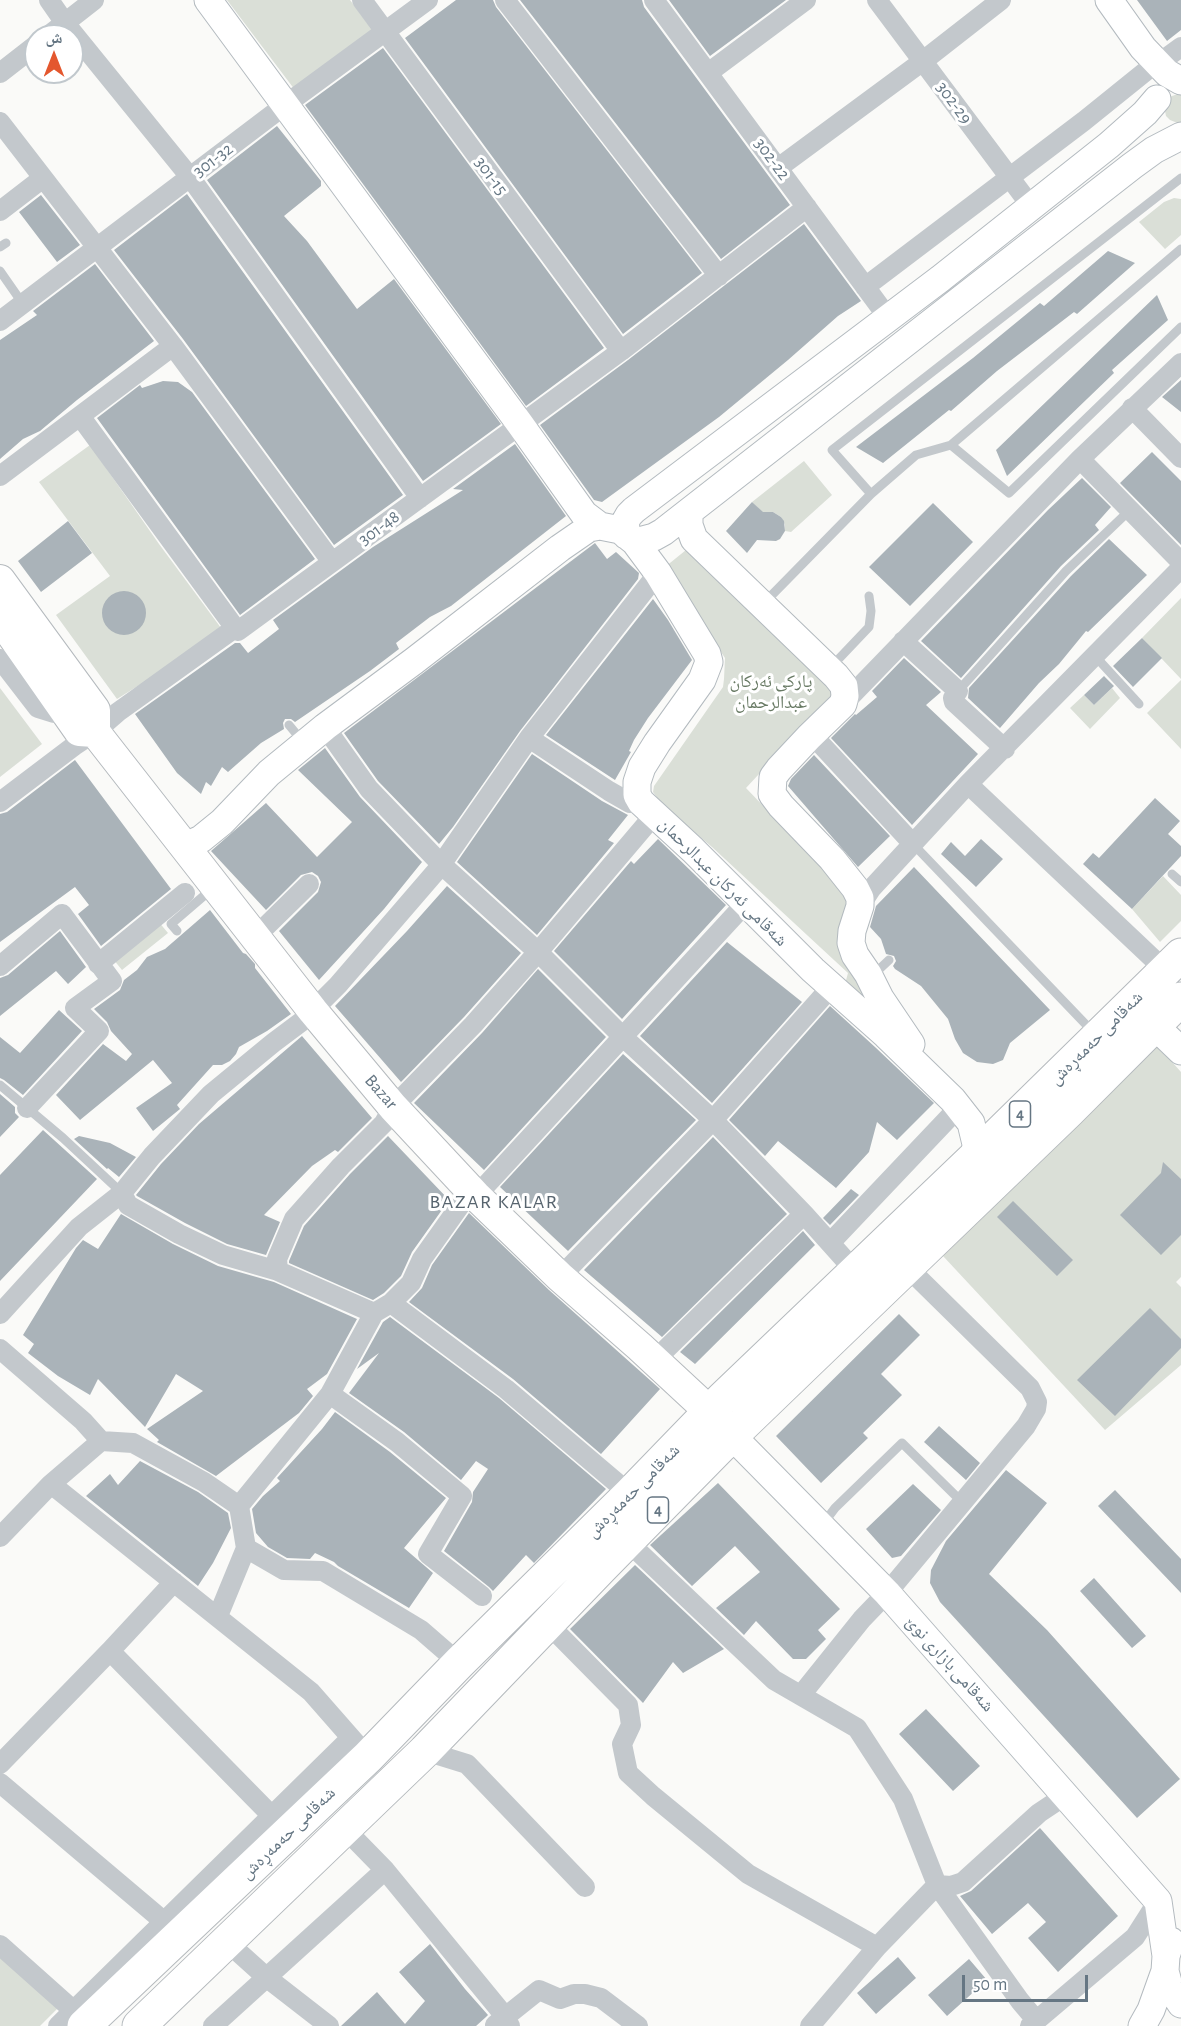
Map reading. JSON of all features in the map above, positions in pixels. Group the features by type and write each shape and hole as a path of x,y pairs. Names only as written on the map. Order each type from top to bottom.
{"highway":[{"name":"شەقامی حەمەڕەش","path":"76,2021 360,1748 459,1663 630,1494 722,1399 975,1158 1173,962"},
{"name":"شەقامی حەمەڕەش","path":"139,2026 425,1750 732,1436 1069,1111 1181,999"},
{"path":"710,1412 732,1436"}],"main road":[{"path":"0,580 95,710 95,732 79,731 0,618"},
{"name":"Bazar","path":"95,732 255,937 393,1107 473,1193 560,1277 710,1412"}],"street":[{"path":"49,0 65,23 190,177 420,498"},
{"path":"65,23 94,0"},
{"path":"208,0 584,514 600,526"},
{"name":"301-15","path":"362,0 621,351"},
{"name":"301-32","path":"0,321 285,105 428,0"},
{"path":"505,0 719,276"},
{"name":"302-22","path":"654,0 889,319"},
{"path":"708,74 806,0"},
{"name":"302-29","path":"878,0 1031,206"},
{"path":"778,168 1001,0"},
{"path":"1115,2 1149,61 1170,91"},
{"path":"865,287 1009,178 1149,61 1181,46"},
{"path":"0,73 24,54"},
{"path":"1170,91 1156,116 1159,124 1178,138"},
{"path":"648,808 637,795 637,782 642,767 702,680 709,662 707,654 658,573 631,539 625,522 629,515 889,319 1109,145 1170,91"},
{"path":"0,122 174,346 332,562"},
{"path":"185,846 201,839 222,822 306,732 560,548 589,528 600,526 612,527 631,539 654,537 1131,166 1154,150 1178,138"},
{"path":"0,211 43,178"},
{"name":"301-48","path":"0,802 95,732 118,712 332,562 621,351 807,207"},
{"path":"940,279 956,304"},
{"path":"0,476 174,346"},
{"path":"860,906 860,898 849,881 772,794 773,777 809,737 1080,459 1181,363"},
{"path":"1132,408 1181,458"},
{"path":"80,416 237,629"},
{"path":"1080,459 1181,562"},
{"path":"689,512 689,525 694,539 829,669 843,686 845,696 843,704"},
{"path":"0,1314 79,1227 122,1192 152,1156 211,1094 314,1011 338,985 441,864 529,738 658,573 659,548 666,541 683,536 694,539"},
{"path":"860,906 871,889 968,784 1181,568"},
{"path":"903,641 958,691 954,696 954,702 1005,749"},
{"path":"0,659 38,708 54,713 64,709"},
{"path":"306,732 369,789 441,864 538,952 622,1036 713,1120 804,1214 855,1271"},
{"path":"809,737 817,740 913,844"},
{"path":"529,738 609,791 630,803 648,808"},
{"path":"968,784 1173,962"},
{"path":"278,1271 277,1259 294,1219 341,1166 384,1123 393,1107 473,1025 538,952 648,808"},
{"name":"شەقامی ئەرکان عبدالرحمان","path":"648,808 817,975 913,1046 984,1120 998,1123 1014,1120"},
{"path":"255,937 309,884"},
{"path":"98,964 185,893"},
{"path":"238,1506 330,1394 382,1308 411,1283 422,1259 473,1193 745,904"},
{"name":"شەقامی ئەرکان عبدالرحمان","path":"860,906 852,931 851,943 855,955 880,969 880,998 890,1028 971,1123 976,1144 975,1158"},
{"path":"0,966 62,915 112,981 75,1008 99,1031 27,1108"},
{"path":"560,1277 713,1120 832,986"},
{"path":"1154,1025 1181,1051"},
{"path":"830,1243 959,1107"},
{"path":"122,1192 128,1205 178,1234 223,1255 278,1271 382,1308 506,1389 630,1494"},
{"path":"664,1351 804,1214"},
{"path":"801,1695 1032,1417 1037,1402 1030,1388 907,1267"},
{"path":"4,1359 83,1421 101,1441"},
{"path":"330,1394 397,1442 462,1496 428,1554 482,1596"},
{"name":"شەقامی بازاری نوێ","path":"732,1436 887,1593 1066,1795 1170,1905"},
{"path":"0,1538 51,1484 101,1441 133,1443 204,1482 238,1506 246,1548 218,1616"},
{"path":"0,1783 172,1929 272,1816 360,1748 311,1692 51,1484"},
{"path":"627,1541 774,1680 857,1728 903,1799 937,1885 1020,2001 1033,2023 1170,1905"},
{"path":"246,1548 284,1570 323,1571 421,1630 459,1663"},
{"path":"0,1764 174,1582"},
{"path":"548,1623 628,1705 631,1725 622,1744 628,1773 748,1874 877,1947"},
{"path":"110,1651 272,1816"},
{"path":"425,1750 467,1764 585,1887"},
{"path":"937,1885 951,1886 963,1882 1039,1813 1066,1795"},
{"path":"344,1828 385,1870 503,2023 539,1990 560,1999 574,1994 601,1998 638,2026"},
{"path":"213,2026 385,1870"},
{"path":"810,2026 877,1947 937,1885"},
{"path":"1170,1905 1161,1915 1165,1964 1168,1986 1181,2004"},
{"path":"1142,2026 1151,2010 1170,1942 1181,1928"},
{"path":"226,1941 327,2026"},
{"path":"0,1944 76,2021"}],"lane":[{"path":"871,494 832,450 1181,178"},
{"path":"763,604 871,494 916,455 951,445 1181,249"},
{"path":"0,271 23,304"},
{"path":"951,445 1009,493 1181,327"},
{"path":"958,691 1066,571 1130,510"},
{"path":"829,669 869,627 871,611 868,596"},
{"path":"1095,656 1139,704"},
{"path":"913,844 1098,1037"},
{"path":"1172,874 1181,882"},
{"path":"177,932 171,924 215,886"},
{"path":"0,1085 122,1192"},
{"path":"821,1526 835,1508 902,1443 962,1502"}],"green space":[{"path":"227,0 350,0 380,40 301,98"},
{"path":"1181,93 1180,124 1166,116 1164,106 1169,97"},
{"path":"1174,198 1181,199 1181,235 1165,249 1139,222 1164,202"},
{"path":"90,445 224,632 117,699 56,615 110,576 39,482"},
{"path":"804,461 832,495 791,532 785,531 781,517 773,512 764,514 752,502"},
{"name":"پارکی ئەرکان عبدالرحمان","path":"686,550 837,690 746,788 848,894 885,1018 845,984 848,973 712,847 663,806 653,792 654,786 723,687 725,658 665,567"},
{"path":"1181,598 1181,679 1142,638"},
{"path":"1181,680 1181,749 1147,713"},
{"path":"0,688 42,744 0,777"},
{"path":"1112,688 1120,698 1090,729 1070,708 1084,695 1094,705"},
{"path":"1163,876 1181,895 1181,921 1160,942 1132,909"},
{"path":"158,921 168,933 122,970 113,959"},
{"path":"1157,1045 1181,1072 1181,1277 1176,1282 1181,1287 1181,1365 1105,1430 943,1256"},
{"path":"0,1956 59,2007 40,2026 0,2026"}],"building":[{"path":"456,0 493,0 496,7 702,273 623,334 405,38"},
{"path":"520,0 642,0 644,7 790,205 721,259"},
{"path":"669,0 786,0 710,56"},
{"path":"1137,0 1181,0 1181,30 1167,41"},
{"path":"383,48 604,348 526,406 305,105"},
{"path":"277,126 321,181 321,186 284,216 307,241 357,309 394,279 501,424 423,481 207,180"},
{"path":"187,194 403,495 334,545 183,339 114,250"},
{"path":"41,195 80,245 57,262 19,212"},
{"path":"804,224 861,301 838,316 719,417 602,502 594,500 540,425"},
{"path":"1108,251 1135,263 1077,314 1074,312 997,371 951,411 949,410 883,463 856,447 973,358 1040,303 1044,306"},
{"path":"95,264 154,341 40,431 23,439 0,459 0,340 37,315 33,311"},
{"path":"1157,295 1168,320 1112,370 1114,373 1007,476 996,450"},
{"path":"1181,380 1181,412 1162,397"},
{"path":"163,381 178,382 192,392 315,559 240,615 97,418 140,385 142,388"},
{"path":"515,444 566,516 451,606 430,617 396,643 399,649 370,671 295,722 285,719 284,729 261,743 228,772 222,767 211,786 206,782 201,794 177,773 135,714 235,643 240,643 248,653 279,629 273,620 373,547 463,490 453,489"},
{"path":"1152,452 1181,481 1181,545 1120,483"},
{"path":"1082,478 1111,507 1095,525 1099,530 1061,566 961,678 921,641"},
{"path":"752,502 763,512 773,512 781,517 785,531 776,541 757,540 747,553 726,531"},
{"path":"933,503 973,542 910,606 869,567"},
{"path":"68,521 92,553 41,592 18,561"},
{"path":"1109,539 1147,575 1088,632 1086,631 1000,728 968,698 969,688 1071,576"},
{"path":"595,543 607,559 616,552 639,573 638,579 520,731 439,844 378,781 344,733"},
{"path":"124,591 140,597 146,613 140,629 124,635 108,629 102,613 108,597"},
{"path":"653,599 692,660 648,718 634,740 629,751 631,752 615,780 546,735"},
{"path":"1142,638 1162,658 1133,687 1113,666"},
{"path":"904,658 941,692 926,705 978,754 912,825 831,738 855,714 877,697 872,691"},
{"path":"1104,676 1114,686 1094,705 1084,695"},
{"path":"325,748 360,797 422,862 384,909 319,980 279,931 318,892 321,882 318,876 312,872 301,875 266,910 211,851 266,803 317,857 352,822 298,770"},
{"path":"532,754 602,801 628,815 608,840 614,843 537,935 457,862"},
{"path":"814,755 890,836 858,867 788,786 791,779"},
{"path":"75,760 171,889 101,946 78,914 89,905 75,887 0,942 0,814 7,812"},
{"path":"1155,798 1180,821 1168,834 1181,846 1181,856 1132,909 1083,864 1093,853 1099,858"},
{"path":"658,839 726,905 622,1019 554,951 631,861 634,864"},
{"path":"981,839 1003,859 976,887 941,854 951,842 965,856"},
{"path":"914,867 1050,1010 1010,1043 1003,1060 993,1064 977,1062 963,1053 948,1019 921,986 895,969 894,956 886,954 881,939 870,927 876,906"},
{"path":"447,886 521,953 464,1017 401,1082 335,1006"},
{"path":"210,910 243,953 255,964 255,968 291,1014 239,1047 230,1061 222,1065 213,1065 177,1105 180,1109 153,1131 136,1108 172,1083 153,1060 80,1120 56,1095 103,1044 126,1061 132,1054 94,1009 120,990 124,980 137,970 147,957 165,949"},
{"path":"60,931 86,967 68,984 56,971 0,1016 0,978 8,975"},
{"path":"727,942 802,1002 712,1103 640,1036"},
{"path":"538,969 606,1037 484,1170 414,1103 482,1033"},
{"path":"830,1006 934,1103 897,1140 877,1122 869,1152 836,1188 778,1141 765,1156 729,1120"},
{"path":"59,1010 82,1031 23,1095 0,1078 0,1037 20,1053"},
{"path":"302,1036 372,1118 338,1152 335,1150 312,1166 264,1215 280,1222 266,1255 227,1244 136,1195 161,1164 199,1124"},
{"path":"623,1054 696,1120 568,1251 500,1187"},
{"path":"0,1094 15,1107 15,1113 19,1117 0,1137"},
{"path":"43,1130 97,1179 0,1281 0,1175"},
{"path":"79,1136 110,1143 136,1157 119,1177 74,1139"},
{"path":"388,1136 449,1200 412,1252 401,1276 384,1293 373,1300 289,1263 289,1261 304,1226 350,1174"},
{"path":"713,1137 787,1214 662,1337 584,1270"},
{"path":"1163,1162 1181,1179 1181,1235 1161,1255 1120,1215 1161,1173"},
{"path":"851,1189 859,1195 830,1225 823,1218"},
{"path":"1013,1201 1073,1260 1057,1276 997,1217"},
{"path":"469,1213 549,1290 660,1389 601,1454 513,1379 409,1302 422,1288 432,1265"},
{"path":"121,1214 173,1244 218,1266 274,1282 357,1319 327,1374 307,1389 313,1396 299,1413 216,1476 157,1442 159,1440 147,1429 203,1391 176,1374 145,1427 98,1379 90,1395 58,1376 28,1353 34,1344 23,1335 76,1248 83,1240 98,1249"},
{"path":"803,1231 815,1245 695,1364 680,1352"},
{"path":"1150,1308 1181,1339 1181,1348 1115,1416 1077,1380"},
{"path":"899,1314 920,1335 881,1374 902,1395 863,1433 868,1438 821,1483 776,1436"},
{"path":"390,1317 499,1398 606,1489 534,1563 526,1555 493,1591 444,1551 472,1502 473,1492 488,1469 476,1461 461,1480 404,1432 349,1393 379,1353 357,1369 383,1322"},
{"path":"335,1412 390,1452 446,1498 404,1548 433,1573 409,1608 334,1562 315,1553 310,1559 287,1558 268,1547 256,1533 252,1509 280,1481 277,1478"},
{"path":"939,1426 980,1463 966,1480 924,1442"},
{"path":"140,1461 198,1492 228,1513 231,1528 198,1586 86,1496 110,1474 118,1485"},
{"path":"1006,1470 1047,1503 989,1574 1047,1630 1180,1779 1137,1818 940,1602 930,1583 931,1570 946,1541"},
{"path":"718,1483 840,1609 818,1630 826,1639 806,1659 793,1659 756,1621 744,1635 716,1608 760,1572 735,1546 692,1586 650,1545"},
{"path":"913,1484 941,1510 901,1556 892,1558 866,1529"},
{"path":"1115,1490 1181,1559 1181,1593 1098,1506"},
{"path":"635,1565 724,1649 683,1673 673,1662 643,1703 570,1629"},
{"path":"1094,1578 1146,1636 1132,1648 1080,1591"},
{"path":"926,1709 980,1766 953,1791 899,1734"},
{"path":"1040,1828 1118,1916 1058,1972 1028,1938 1046,1922 1028,1903 992,1934 960,1896 971,1891"},
{"path":"430,1944 488,2015 486,2017 476,2026 341,2026 377,1992 405,2024 425,2001 399,1972"},
{"path":"898,1957 916,1978 876,2014 857,1993"},
{"path":"969,1959 987,1980 947,2016 928,1995"}],"district":[{"name":"BAZAR KALAR","path":"494,1202"}]}
